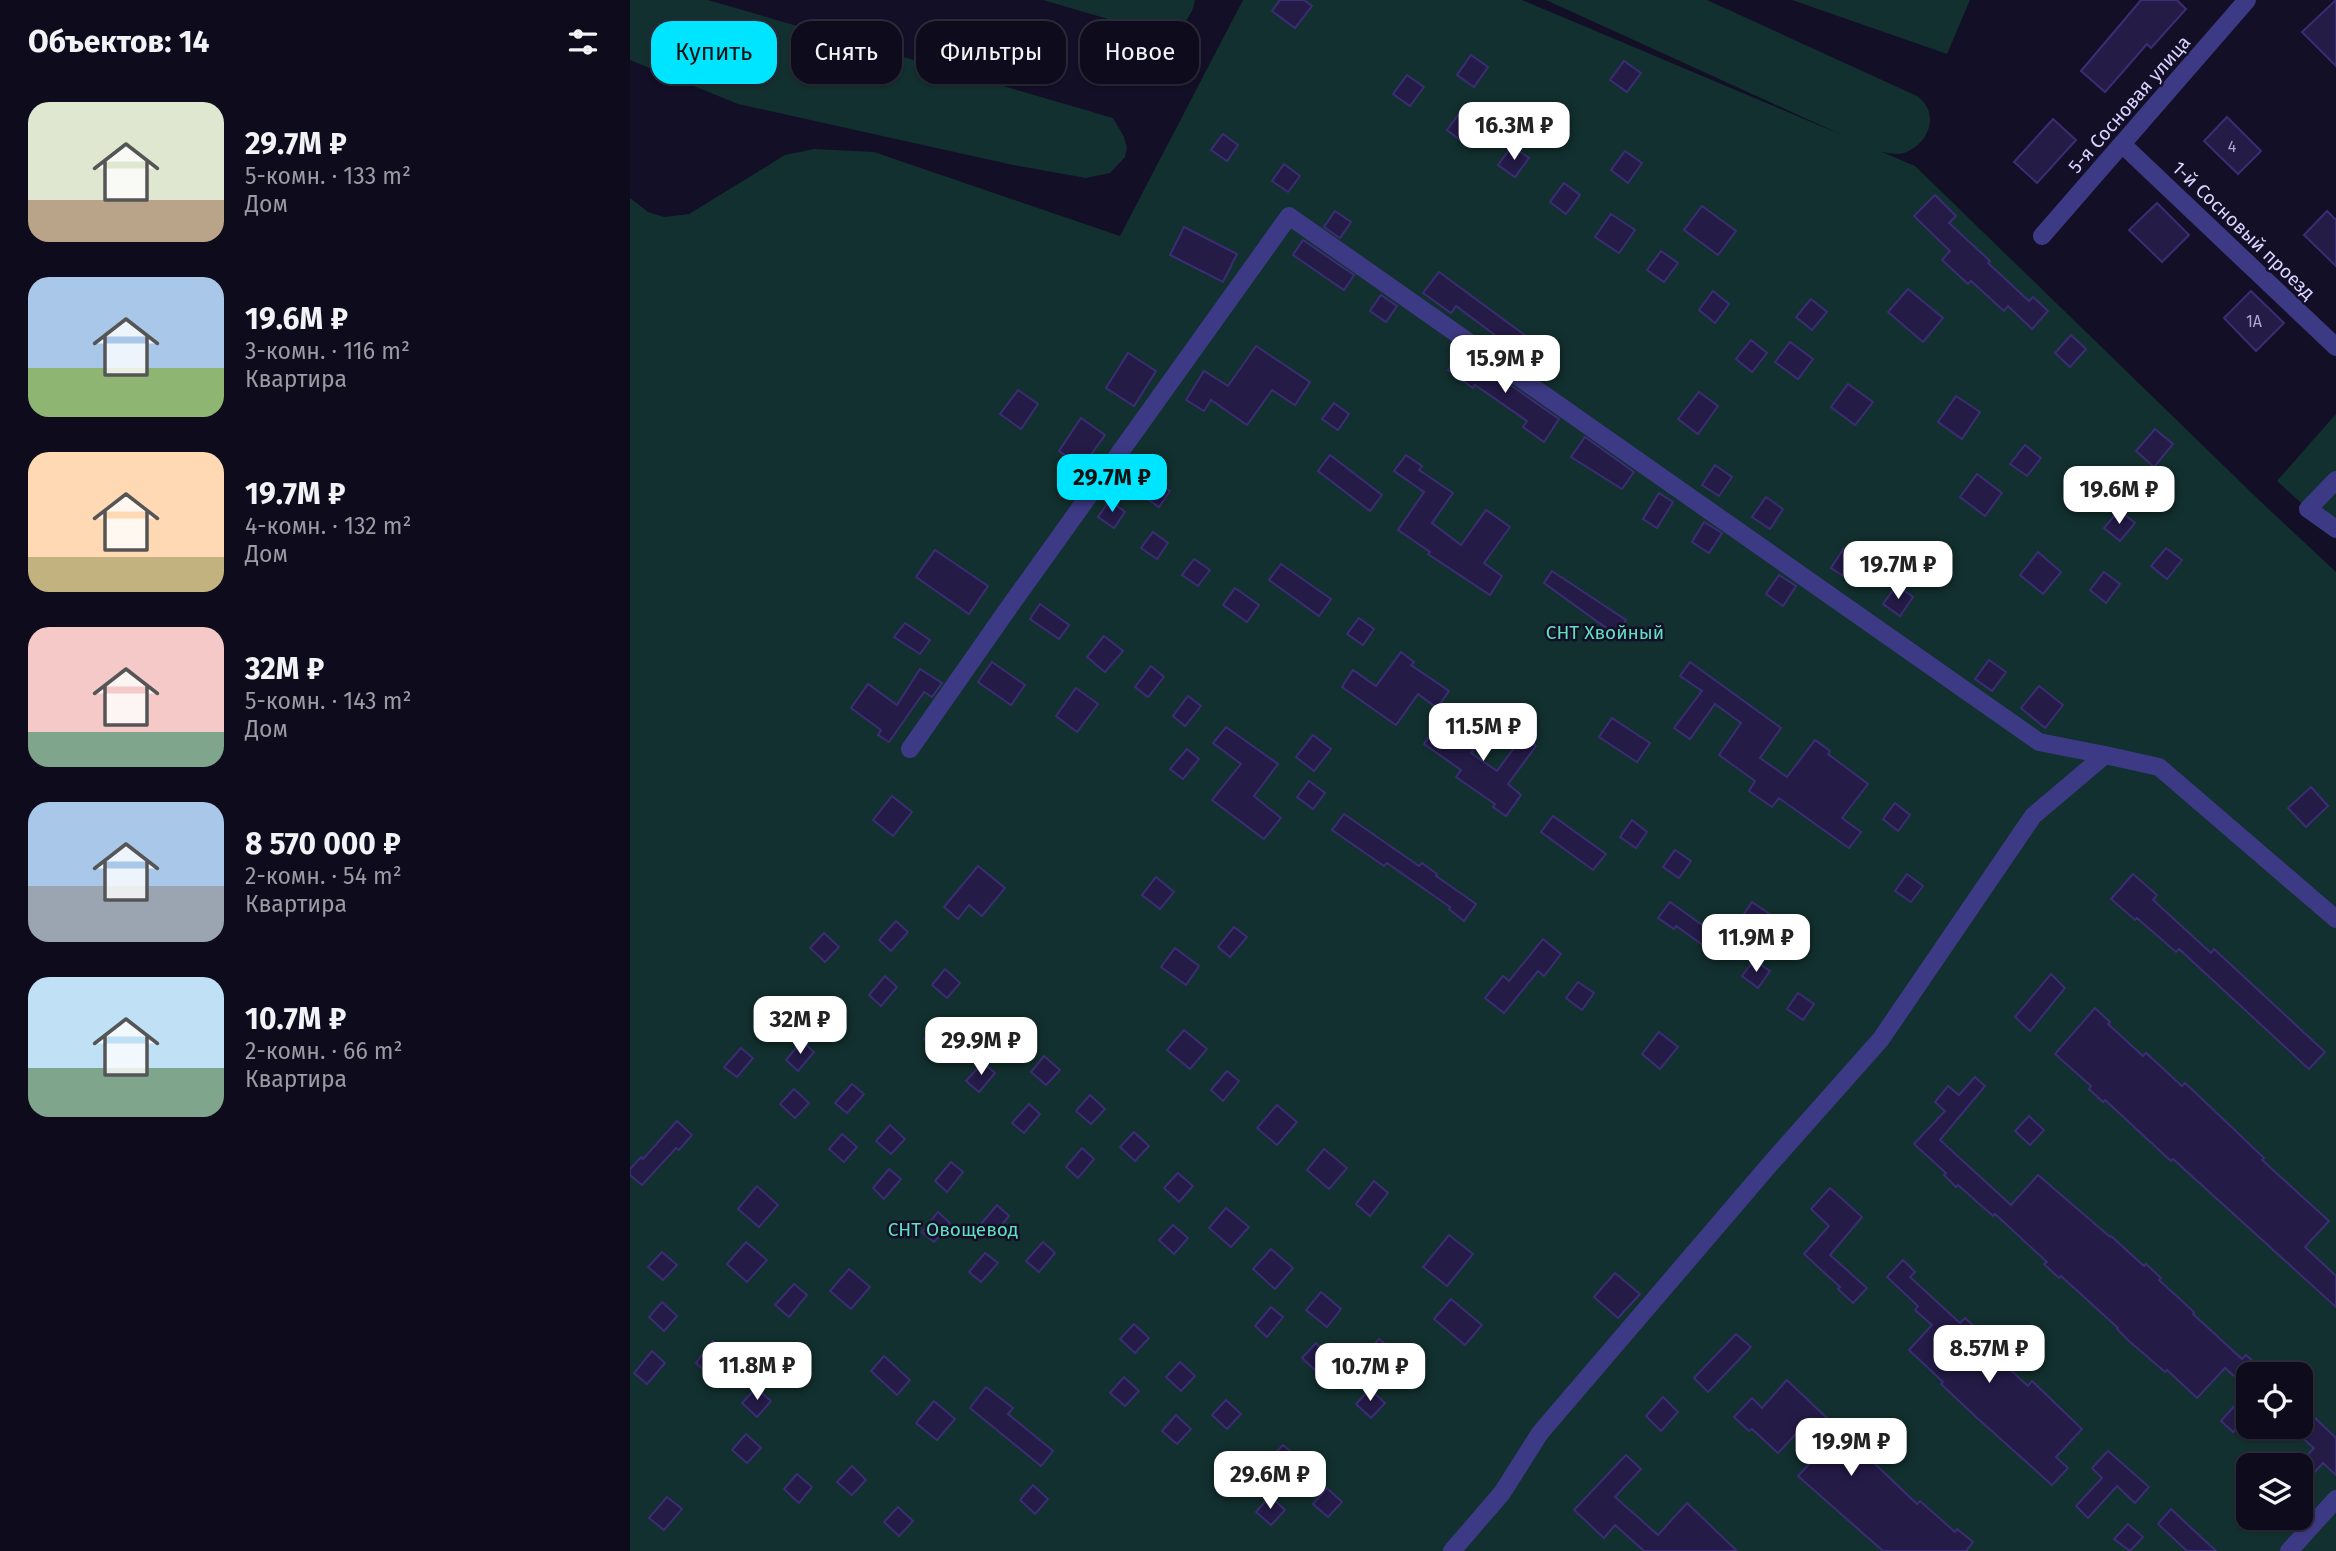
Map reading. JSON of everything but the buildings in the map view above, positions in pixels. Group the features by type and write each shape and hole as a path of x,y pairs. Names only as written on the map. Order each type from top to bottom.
{"street":[{"name":"5-я Сосновая улица","path":"2042,236 2248,0"},
{"name":"1-й Сосновый проезд","path":"2122,144 2336,347"},
{"path":"910,749 1289,216 2039,742 2159,767 2336,919"},
{"path":"2336,480 2308,509 2336,529"},
{"path":"1452,1551 1502,1493 1540,1433 1881,1039 2033,816 2105,755"},
{"path":"2290,1551 2336,1499"}],"green space":[{"path":"630,0 708,0 791,24 791,84 902,84 902,57 916,61 916,84 996,84 1113,118 1127,148 1125,157 1110,173 1086,178 1013,165 738,104 689,84 777,84 777,21 651,21 651,69 630,60"},
{"path":"1043,0 1195,0 1186,21 1115,21"},
{"name":"СНТ Хвойный","path":"1243,0 1522,0 1842,135 1546,0 1707,0 1917,96 1929,111 1930,119 1929,128 1920,143 1904,153 1882,152 1915,166 2336,572 2336,1551 630,1551 630,198 648,212 664,217 689,214 785,155 814,149 874,152 1120,236"},
{"path":"1792,0 1970,0 1947,54"},
{"path":"2336,414 2336,529 2308,509 2277,481"}],"park label":[{"name":"СНТ Овощевод","path":"953,1229"}]}
